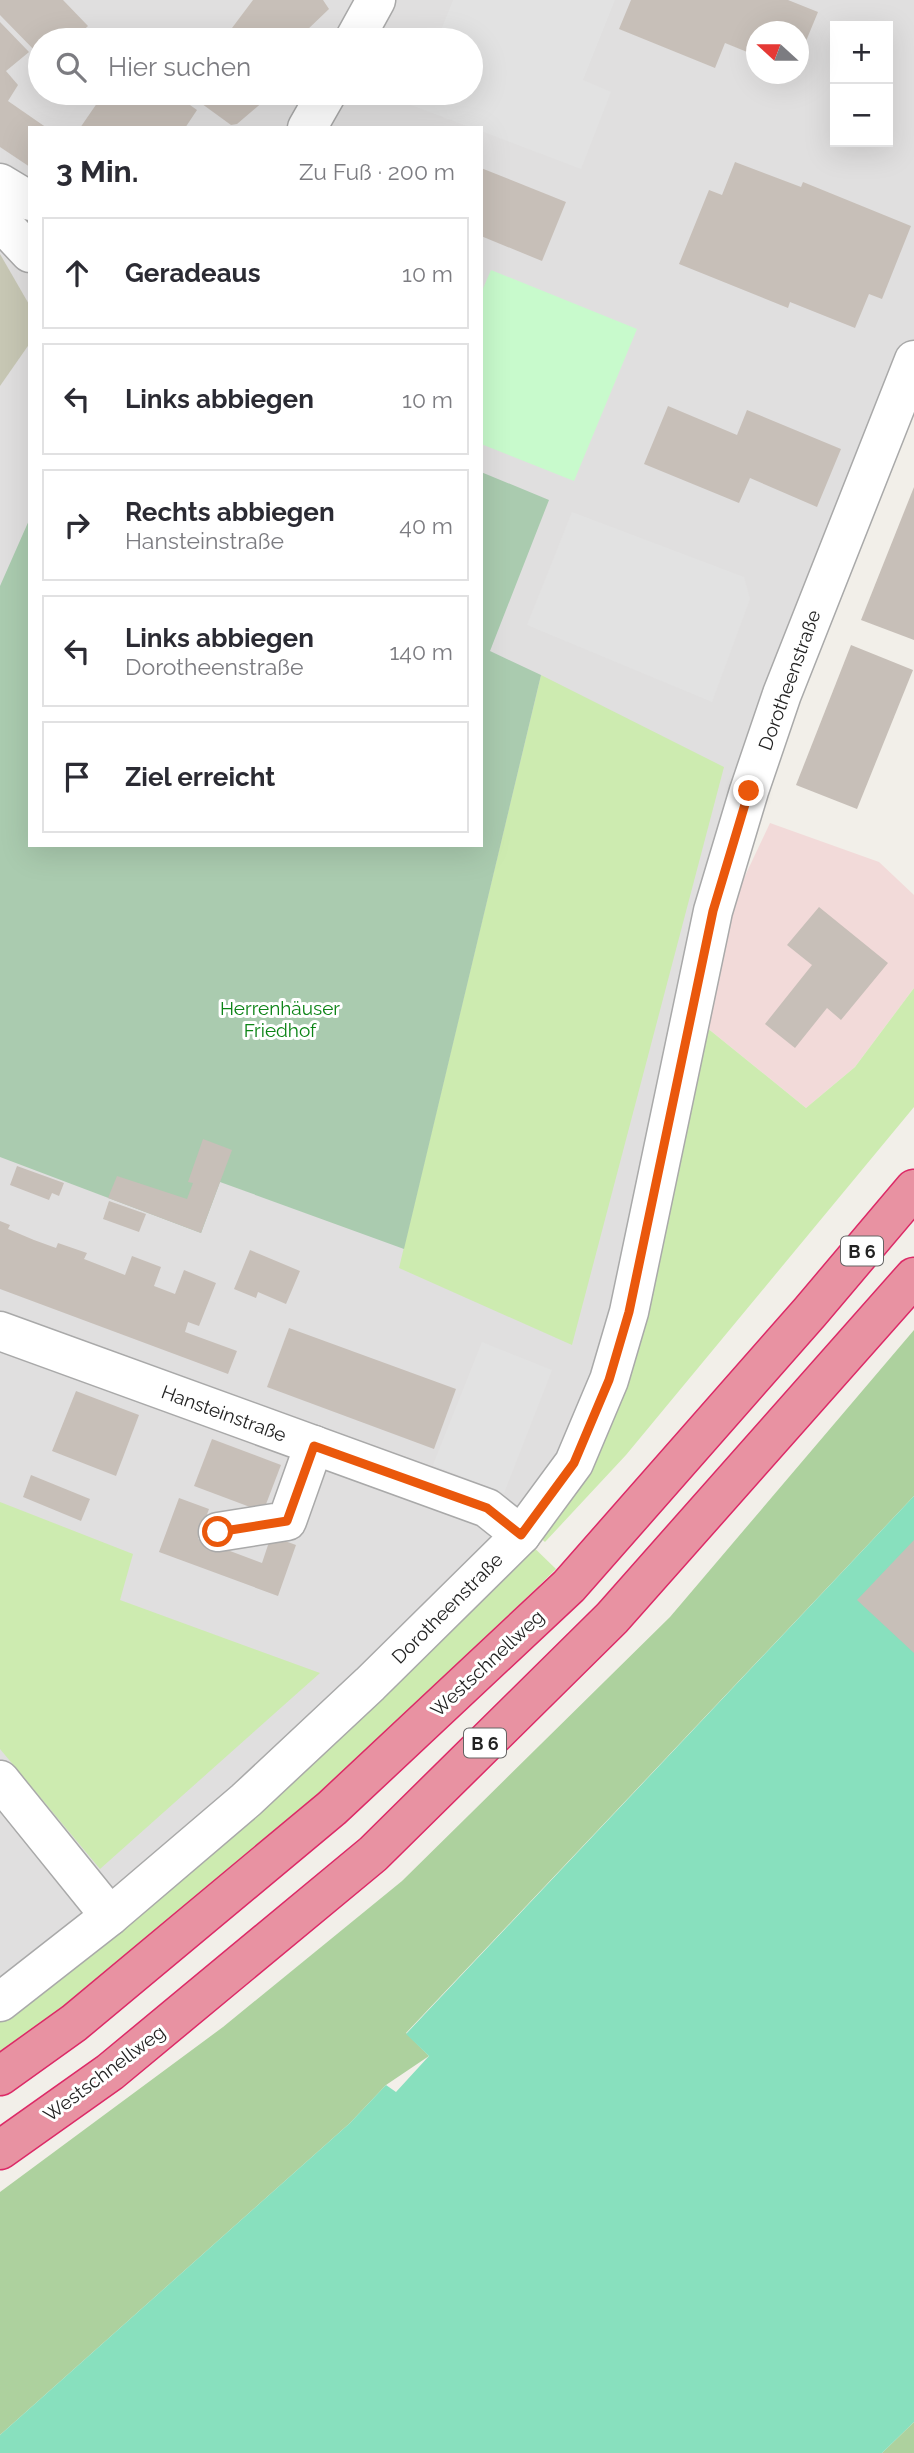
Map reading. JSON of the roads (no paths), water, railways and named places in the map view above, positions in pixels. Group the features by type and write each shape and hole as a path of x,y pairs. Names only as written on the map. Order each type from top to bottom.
{"highway":[{"name":"Westschnellweg","path":"0,2076 74,2023 332,1808 569,1586 914,1189"},
{"name":"Westschnellweg","path":"0,2150 110,2072 373,1854 612,1618 846,1358 914,1277"}],"street":[{"path":"361,28 376,0"},
{"path":"308,126 320,105"},
{"path":"0,183 28,200"},
{"path":"0,221 28,251"},
{"name":"Dorotheenstraße","path":"0,2002 110,1916 246,1800 370,1684 521,1535 574,1463 609,1380 629,1312 713,911 782,694 914,360"},
{"name":"Hansteinstraße","path":"0,1331 487,1508 521,1535"},
{"path":"218,1532 287,1521 314,1446"},
{"path":"0,1780 110,1916"}],"park label":[{"name":"Herrenhäuser Friedhof","path":"280,1019"}]}
